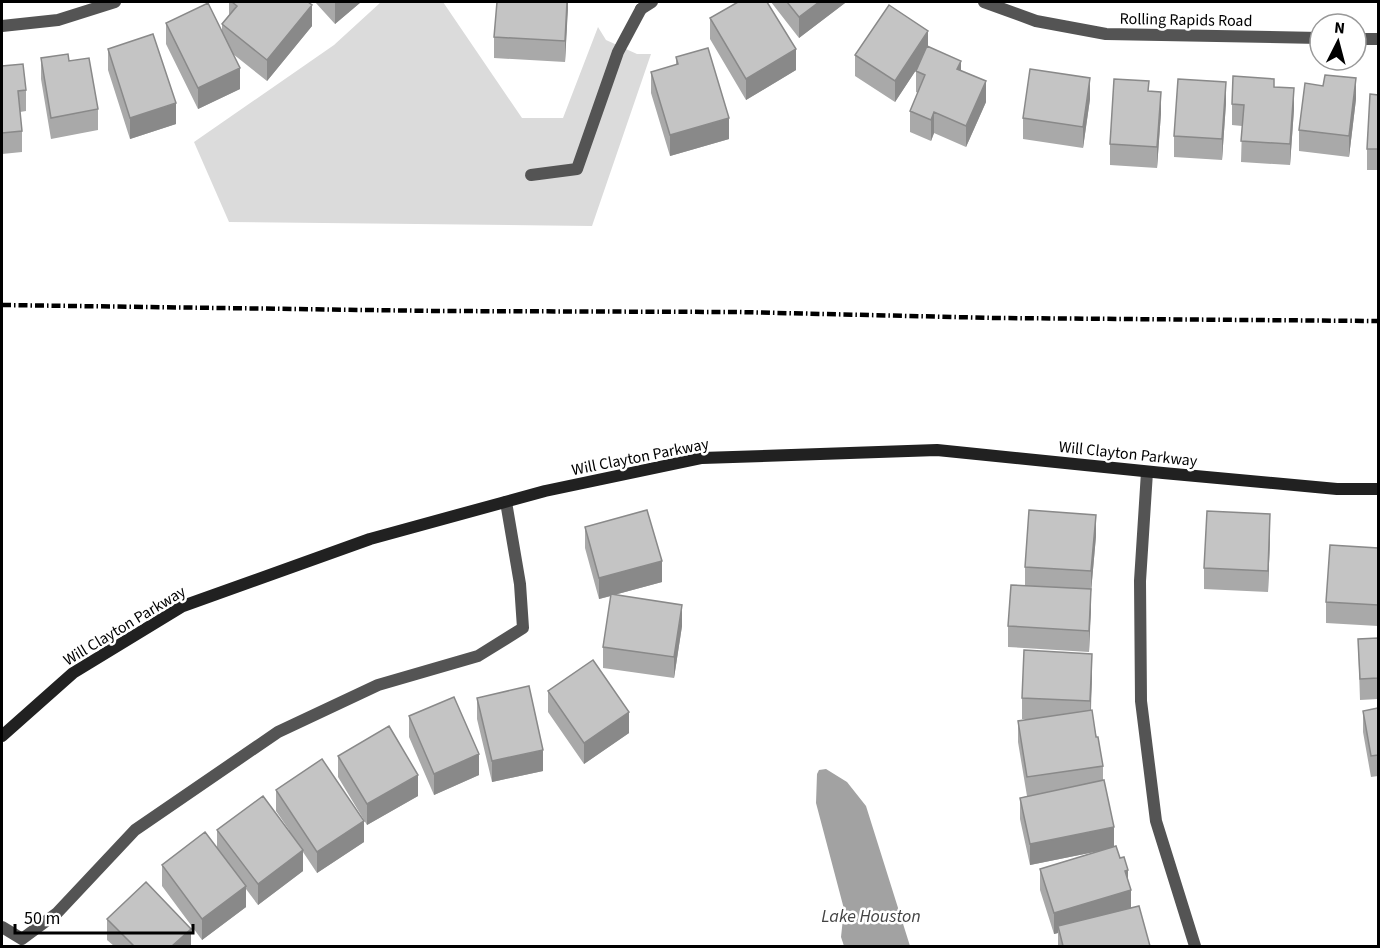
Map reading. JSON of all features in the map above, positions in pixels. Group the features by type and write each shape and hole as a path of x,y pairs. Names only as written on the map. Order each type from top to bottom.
{"street":[{"path":"2,26 58,20 115,2"},
{"name":"Rolling Rapids Road","path":"984,2 1036,21 1106,34 1308,38"},
{"path":"531,175 577,169 618,52 646,5"},
{"name":"Will Clayton Parkway","path":"2,736 72,673 183,606 370,539 545,491 702,458 937,450 1337,489 1378,489"},
{"path":"1147,472 1140,580 1141,702 1156,821 1195,946"},
{"path":"2,927 22,939 57,913 135,830 278,732 378,685 478,656 523,628 520,584 506,502"}],"shaded area":[{"path":"381,2 443,2 522,118 563,118 598,27 606,40 637,54 651,54 592,226 229,222 194,142 334,45"}],"water":[{"name":"Lake Houston","path":"826,769 847,782 866,806 910,946 844,946 841,937 844,909 816,803 817,774 819,770"}],"building":[{"path":"232,2 308,2 312,5 267,60 222,24 237,6"},
{"path":"497,2 567,2 565,41 494,37"},
{"path":"738,2 767,2 796,49 746,79 710,18"},
{"path":"787,2 819,2 799,17"},
{"path":"208,3 240,68 198,88 166,23"},
{"path":"889,5 928,31 895,81 855,55"},
{"path":"153,34 176,103 130,118 108,49"},
{"path":"927,46 961,61 957,69 986,81 966,126 934,112 931,120 910,111 925,75 916,71"},
{"path":"708,48 729,118 670,135 651,72 678,64 676,57"},
{"path":"68,54 69,61 89,58 98,109 51,118 41,58"},
{"path":"23,64 26,90 18,91 22,131 2,133 2,66"},
{"path":"1030,69 1090,78 1083,127 1023,118"},
{"path":"1325,75 1356,78 1349,136 1299,130 1305,83 1323,86"},
{"path":"1233,76 1274,79 1274,87 1294,88 1290,144 1241,141 1244,105 1232,104"},
{"path":"1114,79 1149,81 1148,91 1161,92 1157,147 1110,144"},
{"path":"1178,79 1226,82 1222,139 1174,136"},
{"path":"1370,94 1378,95 1378,149 1367,149"},
{"path":"647,510 662,561 599,578 585,527"},
{"path":"1029,510 1096,515 1091,571 1025,567"},
{"path":"1207,511 1270,514 1268,571 1204,568"},
{"path":"1330,545 1378,548 1378,605 1326,602"},
{"path":"1011,585 1091,589 1089,631 1008,626"},
{"path":"611,594 682,605 674,657 603,647"},
{"path":"1378,638 1378,678 1360,679 1358,639"},
{"path":"1024,650 1092,654 1090,701 1022,698"},
{"path":"593,660 629,712 584,743 548,691"},
{"path":"529,686 543,750 492,761 477,698"},
{"path":"454,697 479,754 434,774 409,716"},
{"path":"1378,708 1378,755 1371,756 1363,711"},
{"path":"1092,710 1103,766 1027,777 1018,721"},
{"path":"389,726 418,775 367,804 338,756"},
{"path":"322,759 364,821 317,852 276,790"},
{"path":"1104,780 1114,827 1030,844 1020,798"},
{"path":"263,796 303,850 258,884 217,830"},
{"path":"205,832 246,886 202,919 162,865"},
{"path":"1116,846 1120,858 1124,857 1128,870 1125,871 1131,890 1054,913 1040,869"},
{"path":"146,882 191,929 172,946 134,946 107,919"},
{"path":"1139,906 1150,946 1063,946 1058,926"}],"railway":[{"path":"2,305 1378,321"}]}
